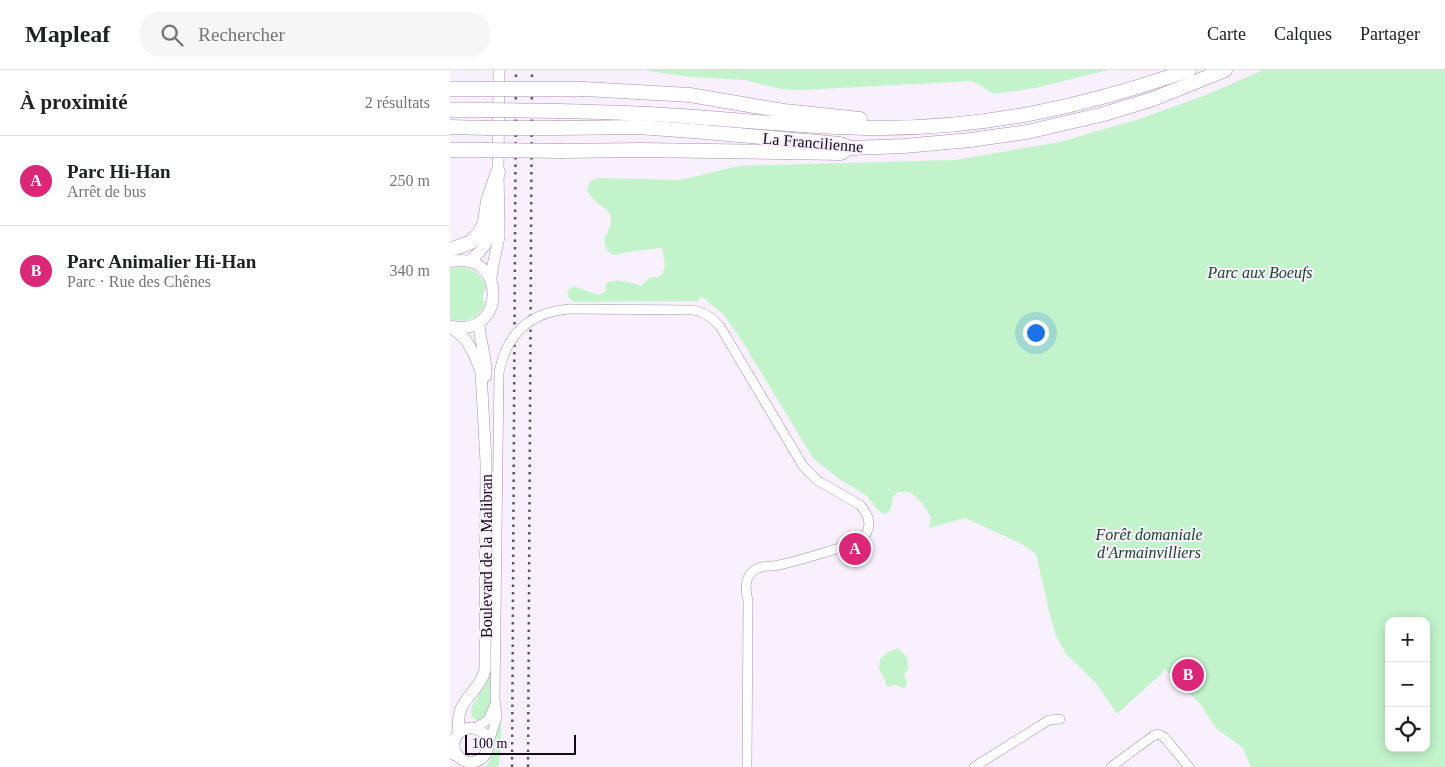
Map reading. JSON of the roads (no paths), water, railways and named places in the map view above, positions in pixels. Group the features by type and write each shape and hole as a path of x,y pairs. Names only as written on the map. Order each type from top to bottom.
{"highway":[{"name":"La Francilienne","path":"450,110 620,112 782,124 875,128 921,127 966,123 1048,111 1123,92 1189,70"},
{"name":"La Francilienne","path":"450,127 638,127 840,144 851,148 904,146 1026,132 1104,114 1153,99 1225,70"},
{"path":"450,89 584,89 690,94 784,111 864,120 875,128"},
{"path":"450,150 841,153 851,148"},
{"path":"450,250 471,242 480,233 485,222 488,201 498,172"}],"main road":[{"path":"469,261 485,247 494,220 498,172 499,70"},
{"path":"491,279 499,236 500,202 498,172"},
{"path":"450,262 469,261 484,270 491,279 494,291 493,303 488,314 480,322 468,327 456,328 450,326"},
{"name":"Boulevard de la Malibran","path":"480,322 479,329 486,361 484,415"},
{"name":"Boulevard de la Malibran","path":"450,326 466,340 479,365 484,415 486,462 485,662 484,674 472,694 467,708 466,714 472,727"},
{"name":"Boulevard de la Malibran","path":"455,737 460,710 472,694"},
{"path":"472,727 485,735 488,742 488,753 484,762 461,760 454,746 455,737 465,729 472,727"}],"street":[{"path":"488,742 497,717 495,698 499,372 503,354 514,335 523,326 545,313 569,309 693,310 703,312 713,318 721,328 803,466 817,480 860,505 866,511 869,519 869,528 859,542 778,566 763,567 749,576 746,584 748,601 747,767"},
{"path":"472,727 488,720 493,711 495,698"},
{"path":"974,767 1049,720 1060,719"},
{"path":"1111,767 1158,734 1164,737 1189,767"}],"railway":[{"path":"512,767 516,70"},
{"path":"528,767 532,70"}],"place":[{"name":"Parc Hi-Han","path":"855,549"},
{"name":"Parc Animalier Hi-Han","path":"1188,675"}],"park label":[{"name":"Parc aux Boeufs","path":"1260,272"},
{"name":"Forêt domaniale d'Armainvilliers","path":"1149,543"}]}
